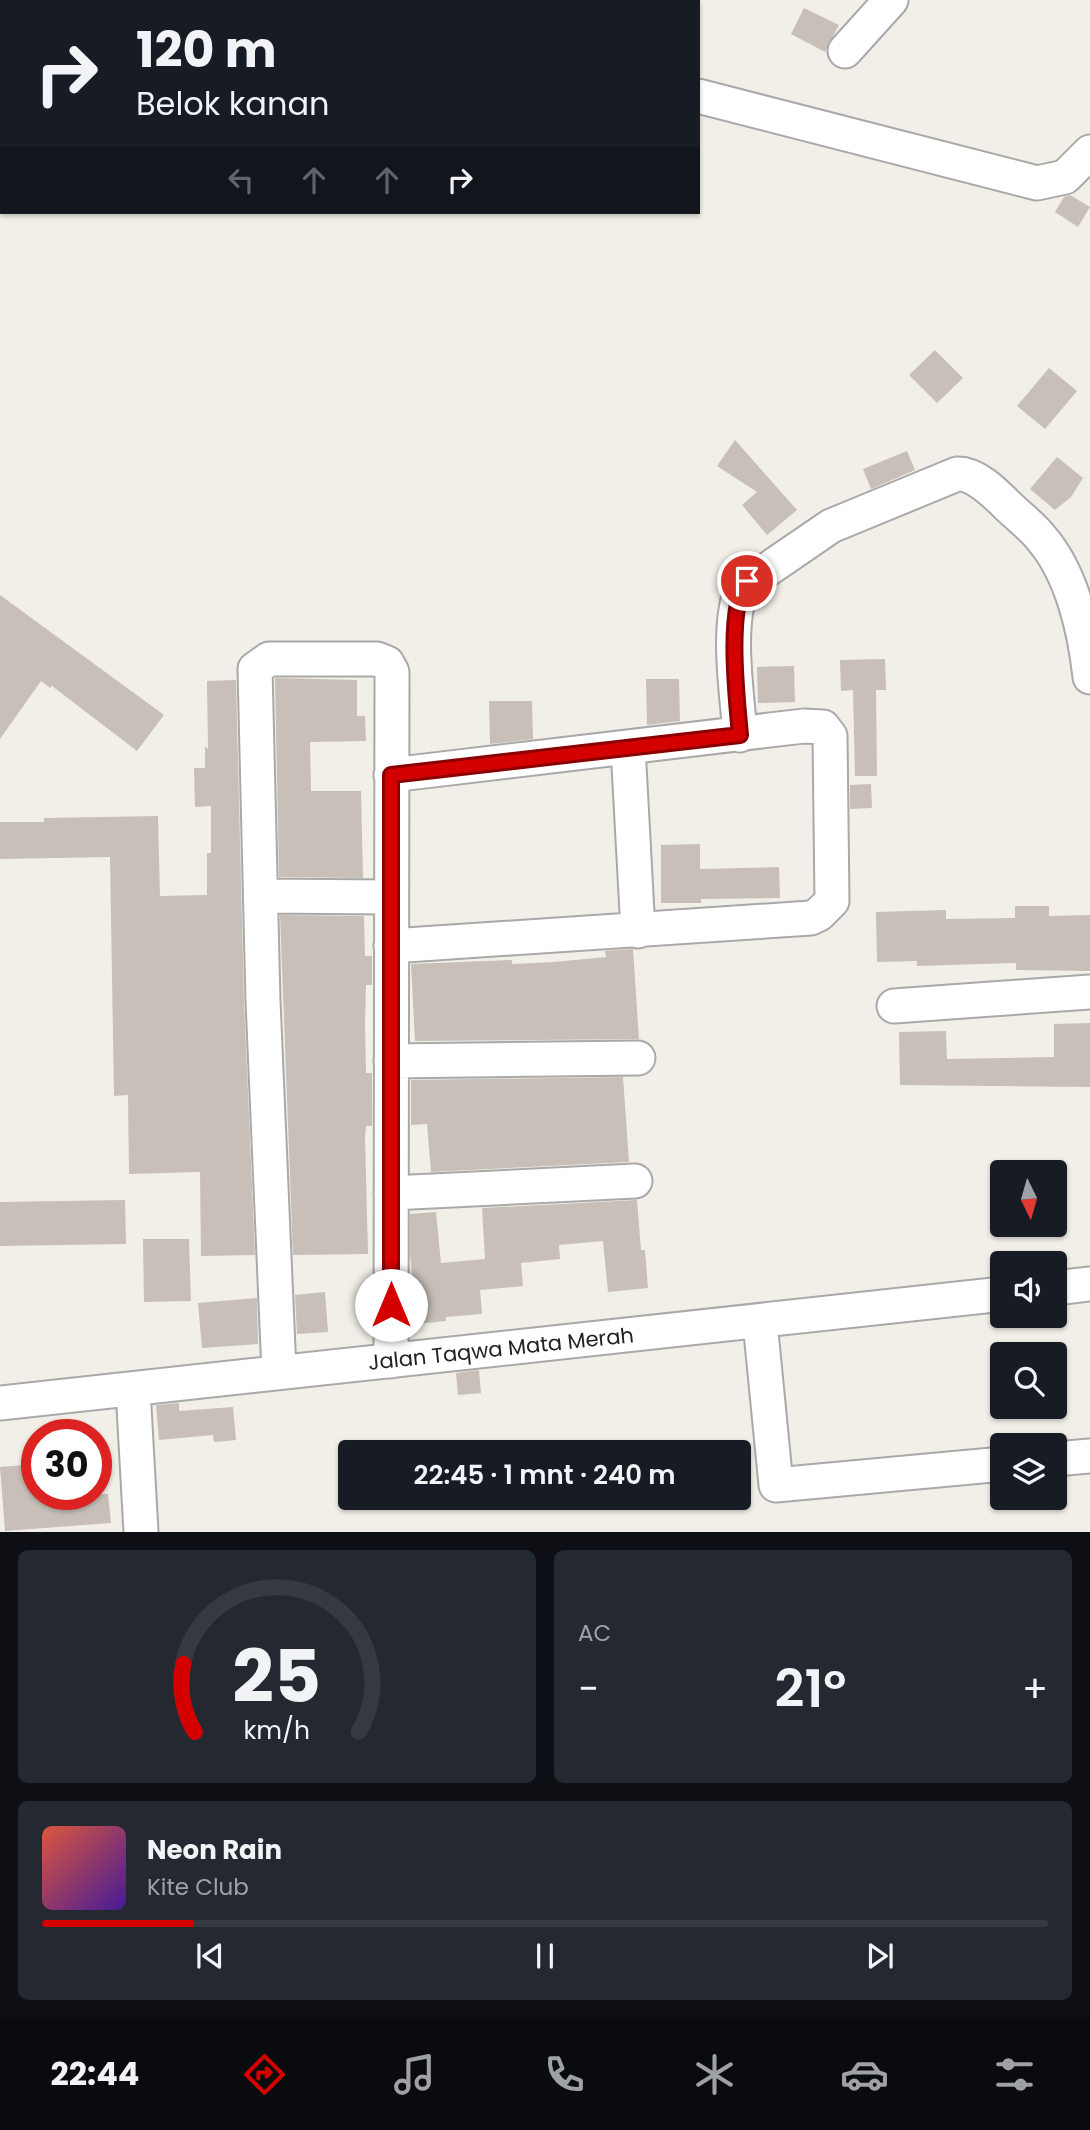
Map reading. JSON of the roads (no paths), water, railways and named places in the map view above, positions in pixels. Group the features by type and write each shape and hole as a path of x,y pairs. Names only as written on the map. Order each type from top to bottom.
{"street":[{"path":"845,51 891,0"},
{"path":"700,97 1037,183 1065,177 1090,152"},
{"path":"740,735 735,670 736,614 742,587 831,526 957,474 972,477 998,496 1042,538 1058,563 1087,649 1090,677"},
{"path":"279,1372 263,1001 255,669 261,662 281,658 377,659 387,663 393,681 391,1361"},
{"path":"391,775 804,726 823,727 828,730 832,901 819,914 810,918 391,946"},
{"path":"628,747 638,931"},
{"path":"262,896 391,897"},
{"path":"894,1006 1090,992"},
{"path":"391,1061 638,1058"},
{"path":"391,1193 635,1181"},
{"path":"1067,1287 1090,1284"},
{"name":"Jalan Taqwa Mata Merah","path":"0,1403 990,1295"},
{"path":"760,1322 776,1485 990,1465"},
{"path":"133,1389 141,1531"},
{"path":"1067,1458 1090,1456"}]}
